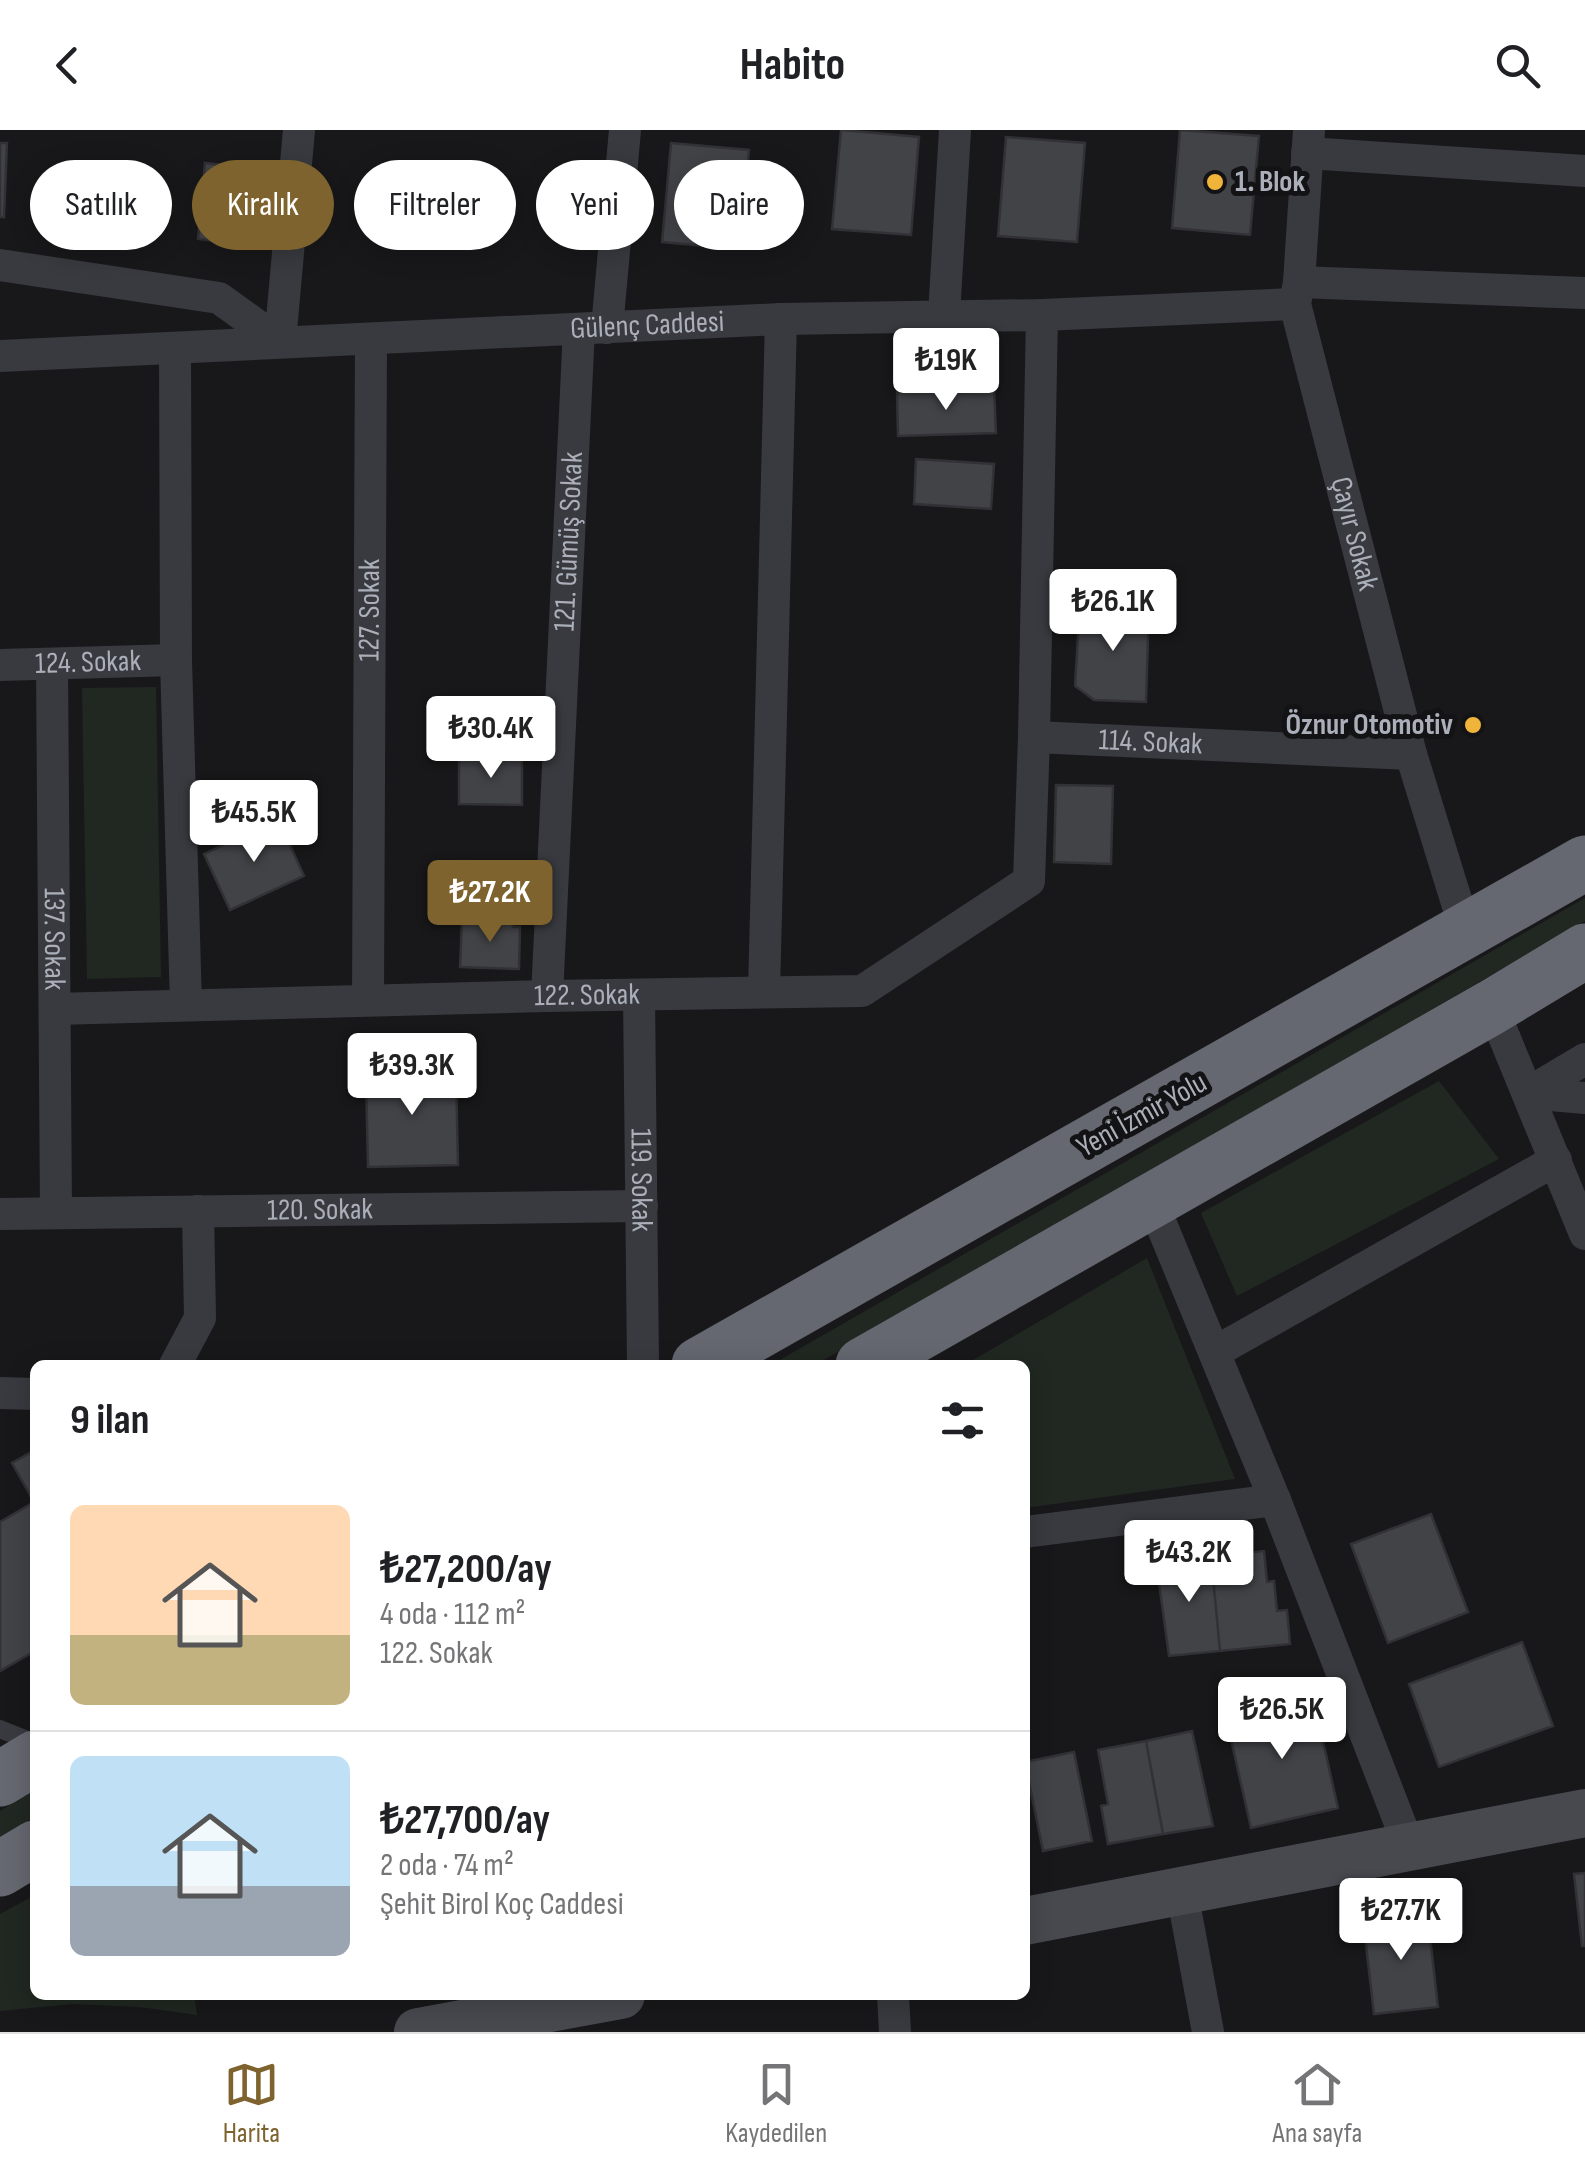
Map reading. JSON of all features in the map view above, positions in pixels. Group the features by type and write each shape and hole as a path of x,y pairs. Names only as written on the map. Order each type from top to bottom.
{"highway":[{"name":"Yeni İzmir Yolu","path":"708,1360 1585,864"},
{"path":"872,1360 1585,951"},
{"path":"0,1779 30,1761"},
{"path":"0,1869 30,1851"}],"main road":[{"path":"1030,1920 1585,1813"},
{"path":"418,2032 594,2000"}],"street":[{"path":"0,265 218,298 280,342 300,130"},
{"name":"121. Gümüş Sokak","path":"547,996 593,328 625,130"},
{"path":"944,315 955,130"},
{"path":"1308,142 1585,171"},
{"name":"Çayır Sokak","path":"1308,142 1297,293 1412,754 1466,932"},
{"name":"Gülenç Caddesi","path":"0,356 781,319 1042,315 1297,293 1585,293"},
{"path":"1034,737 1042,315"},
{"path":"764,992 781,319"},
{"name":"127. Sokak","path":"368,1000 371,340"},
{"path":"175,349 176,660 186,1006"},
{"name":"124. Sokak","path":"0,665 176,660"},
{"name":"137. Sokak","path":"52,664 56,1213"},
{"name":"114. Sokak","path":"1034,737 1412,754"},
{"name":"122. Sokak","path":"55,1009 862,991 1029,880 1034,737"},
{"name":"119. Sokak","path":"639,995 643,1360"},
{"path":"1492,1007 1585,1234"},
{"path":"1528,1093 1585,1059"},
{"path":"1528,1093 1585,1098"},
{"path":"1215,1352 1556,1160"},
{"path":"1152,1202 1410,1848"},
{"name":"120. Sokak","path":"0,1214 642,1206"},
{"path":"177,1360 200,1318 198,1211"},
{"path":"0,1394 30,1394"},
{"path":"1030,1531 1274,1500"},
{"path":"1182,1892 1208,2032"},
{"path":"893,2000 894,2032"}],"lane":[{"path":"0,1729 30,1741"}],"shaded area":[{"path":"156,687 161,977 87,979 82,688"},
{"path":"1585,898 1585,921 824,1360 780,1360"},
{"path":"1439,1081 1499,1159 1237,1296 1201,1213"},
{"path":"1147,1258 1235,1479 1030,1507 1030,1360 974,1360"},
{"path":"30,1793 30,1821 0,1839 0,1811"},
{"path":"30,1898 30,2000 195,2000 197,2015 72,2004 0,2011 0,1914"}],"building":[{"path":"841,130 919,137 911,235 832,229"},
{"name":"1. Blok","path":"1180,130 1259,136 1250,235 1172,228"},
{"path":"1006,137 1085,143 1077,242 998,236"},
{"path":"0,143 7,143 4,217 0,217"},
{"path":"671,143 749,150 748,160 674,160 674,243 662,242"},
{"path":"994,389 996,433 898,436 897,392"},
{"path":"916,459 994,464 991,509 914,504"},
{"path":"1097,605 1149,607 1146,702 1094,700 1075,686 1079,620"},
{"path":"522,757 522,805 459,804 459,758"},
{"path":"1056,785 1113,786 1111,864 1054,862"},
{"path":"278,819 304,876 230,910 204,854"},
{"path":"463,861 517,863 517,869 522,869 521,915 514,915 513,922 462,920"},
{"path":"462,920 513,922 513,927 520,927 519,969 460,967"},
{"path":"394,1061 427,1061 428,1076 456,1076 458,1165 368,1167 366,1080 394,1080"},
{"path":"30,1453 30,1495 12,1463"},
{"path":"30,1504 30,1654 0,1671 0,1522"},
{"path":"1431,1514 1468,1612 1388,1643 1351,1544"},
{"path":"1264,1551 1267,1582 1274,1581 1277,1611 1287,1610 1290,1644 1220,1651 1211,1556"},
{"path":"1211,1556 1220,1651 1169,1656 1156,1561"},
{"path":"1522,1642 1553,1726 1439,1767 1409,1684"},
{"path":"1313,1697 1338,1808 1251,1828 1226,1717"},
{"path":"1192,1731 1213,1826 1163,1834 1146,1741"},
{"path":"1146,1741 1163,1834 1108,1844 1101,1806 1108,1804 1098,1750"},
{"path":"1074,1752 1092,1841 1043,1851 1030,1787 1030,1761"},
{"path":"1585,1873 1585,1946 1582,1946 1574,1874"},
{"path":"1427,1911 1438,2007 1374,2014 1363,1919"}],"place":[{"name":"1. Blok","path":"1215,182"},
{"name":"Öznur Otomotiv","path":"1473,725"}]}
